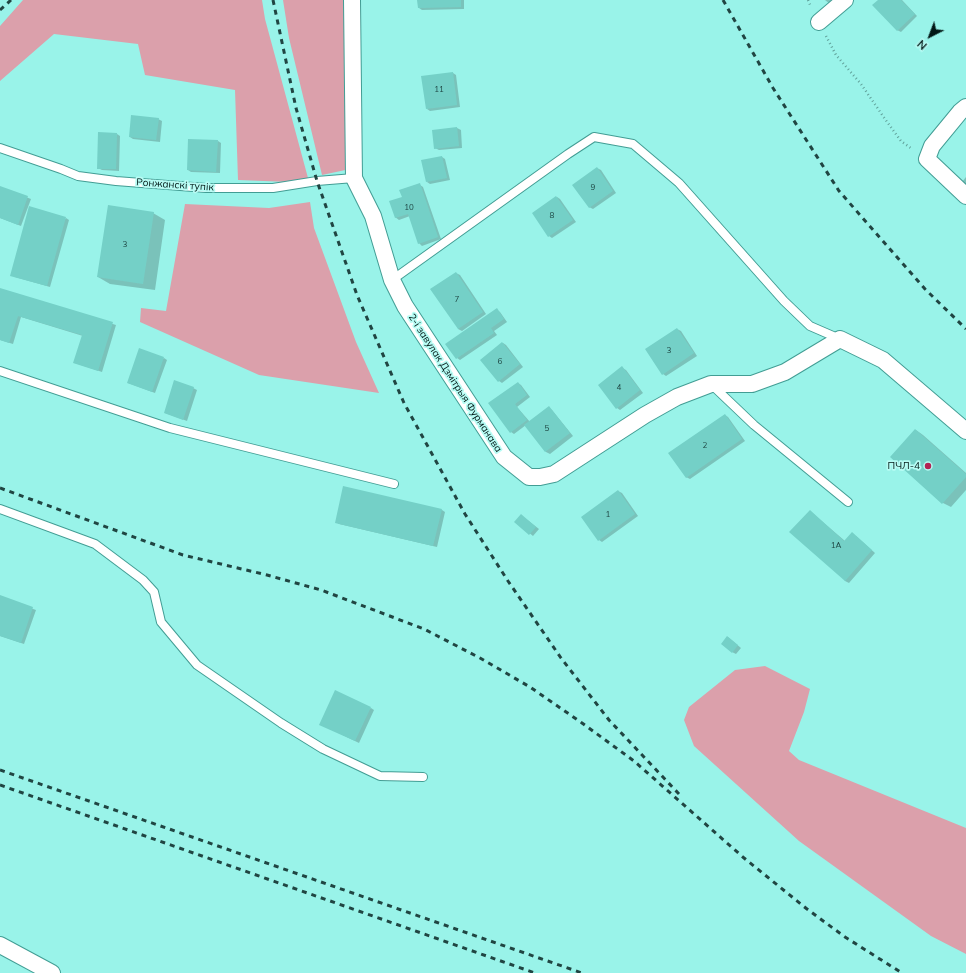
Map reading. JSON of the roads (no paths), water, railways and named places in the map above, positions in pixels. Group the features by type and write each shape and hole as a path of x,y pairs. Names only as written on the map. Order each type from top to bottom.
{"street":[{"name":"2-і завулак Дзмітрыя Фурманава","path":"352,0 354,178 373,216 392,280 405,306 504,457 529,477 540,477 554,474 677,396 711,384 752,384 786,372 840,339"},
{"path":"819,22 845,0"},
{"path":"966,107 960,112 932,146 926,159 966,196"},
{"path":"840,339 883,360 966,431"},
{"path":"0,945 52,973"}],"lane":[{"path":"392,280 594,137 633,144 679,183 784,301 810,326 840,339"},
{"name":"Ронжанскі тупік","path":"0,148 61,168 78,176 116,181 206,188 273,188 317,181 354,178"},
{"path":"0,370 170,428 394,484"},
{"path":"711,384 754,425 848,502"},
{"path":"0,509 95,544 143,580 154,592 161,622 197,665 281,723 323,749 380,776 423,777"}],"railway":[{"path":"0,10 11,0"},
{"path":"273,0 296,108 317,181 357,295 404,403 465,514 508,581 561,658 609,720 679,794"},
{"path":"723,0 773,88 839,191 925,289 966,329"},
{"path":"0,488 183,555 267,575 321,590 424,629 480,658 530,687 634,761 744,858 807,909 845,937 902,973"},
{"path":"0,770 582,973"},
{"path":"0,785 535,973"}],"place":[{"name":"ПЧЛ-4","path":"928,466"}]}
